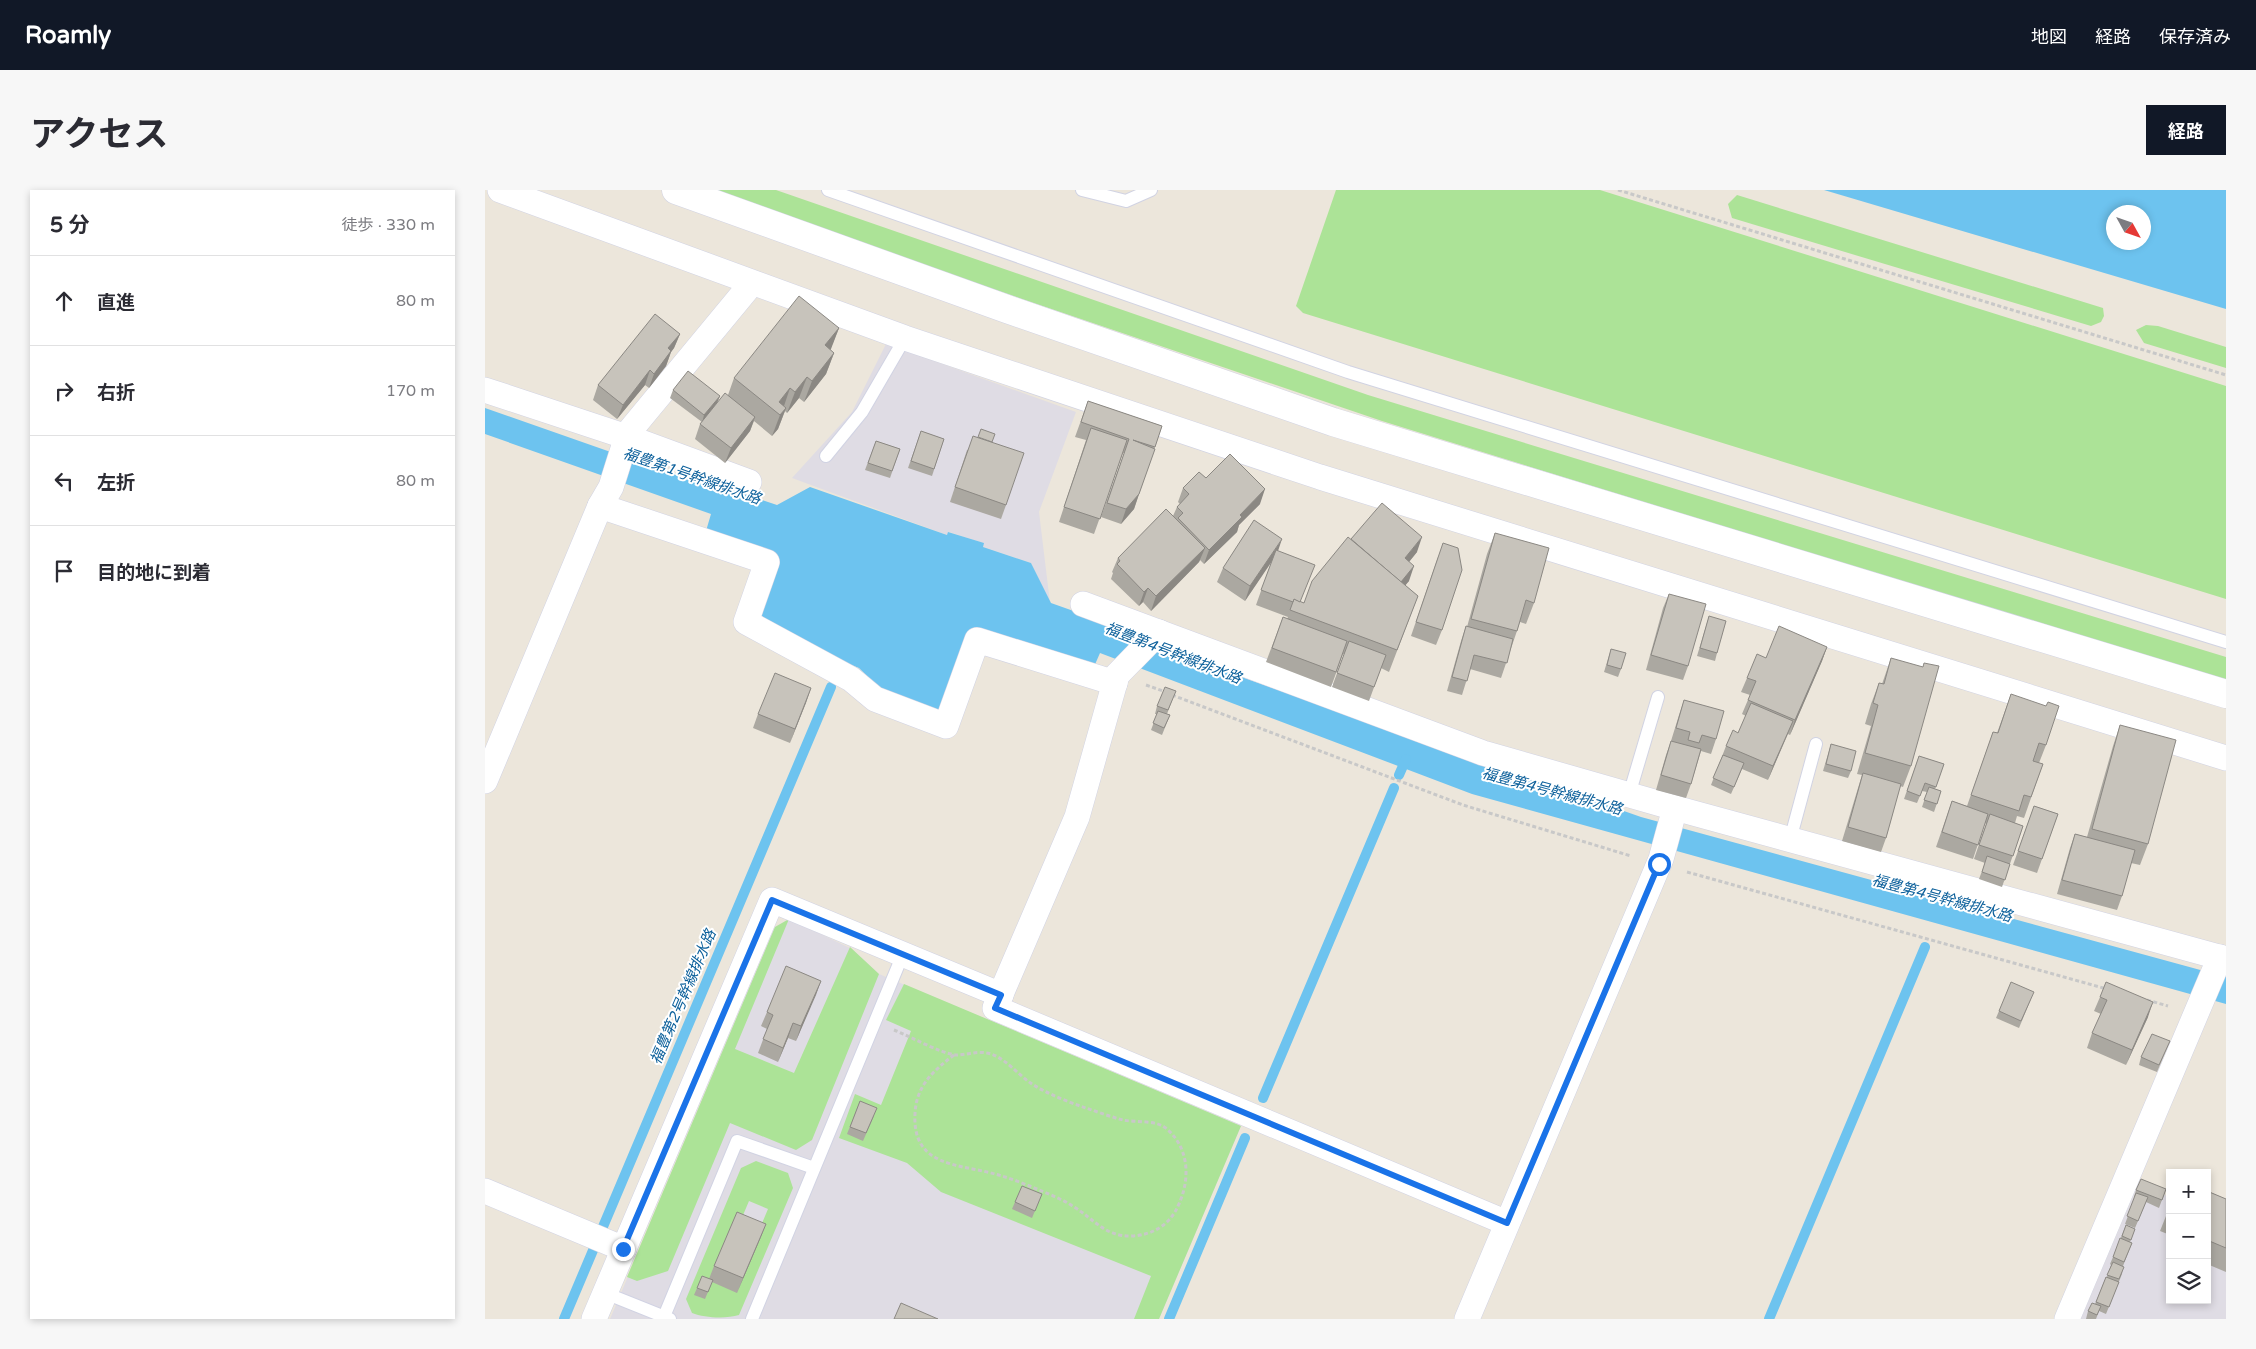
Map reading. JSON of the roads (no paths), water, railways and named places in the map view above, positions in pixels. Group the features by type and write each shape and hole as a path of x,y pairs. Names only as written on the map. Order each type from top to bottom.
{"street":[{"path":"500,190 905,338 1320,477 2226,758"},
{"path":"675,190 1007,309 1333,422 2226,694"},
{"path":"485,781 605,496 625,443 752,283"},
{"path":"485,390 625,443 749,482"},
{"path":"605,496 767,562 746,622 851,679 875,699 946,726 977,640 1116,679"},
{"path":"1083,604 1483,753 1629,794 1674,811 1790,840 2221,961 2198,1009 2067,1319"},
{"path":"1158,633 1116,679 1077,816 995,1008 1507,1223"},
{"path":"1467,1319 1661,859 1674,811"},
{"path":"594,1319 605,1293 619,1247 772,900 1001,995"},
{"path":"485,1191 619,1247"}],"lane":[{"path":"828,190 1348,372 2226,642"},
{"path":"1082,190 1126,201 1151,190"},
{"path":"826,456 862,412 905,338"},
{"path":"1629,794 1658,697"},
{"path":"1790,840 1816,744"},
{"path":"752,1319 903,954"},
{"path":"605,1293 665,1318 737,1141 814,1168"}],"water":[{"path":"1824,190 2226,190 2226,309"},
{"name":"福豊第4号幹線排水路","path":"485,408 719,490 721,486 777,505 810,487 947,535 948,532 984,543 983,547 1031,563 1051,603 1113,625 1133,639 1641,817 2226,977 2226,1004 1472,794 1100,653 1093,669 970,629 940,715 881,690 859,668 834,658 758,617 778,556 706,531 711,514 485,434"}],"waterway":[{"name":"福豊第2号幹線排水路","path":"564,1319 831,687"},
{"path":"1399,775 1406,759"},
{"path":"1263,1098 1394,788"},
{"path":"1769,1319 1925,947"},
{"path":"1169,1319 1245,1138"}],"water label":[{"name":"福豊第1号幹線排水路","path":"692,476"}]}
